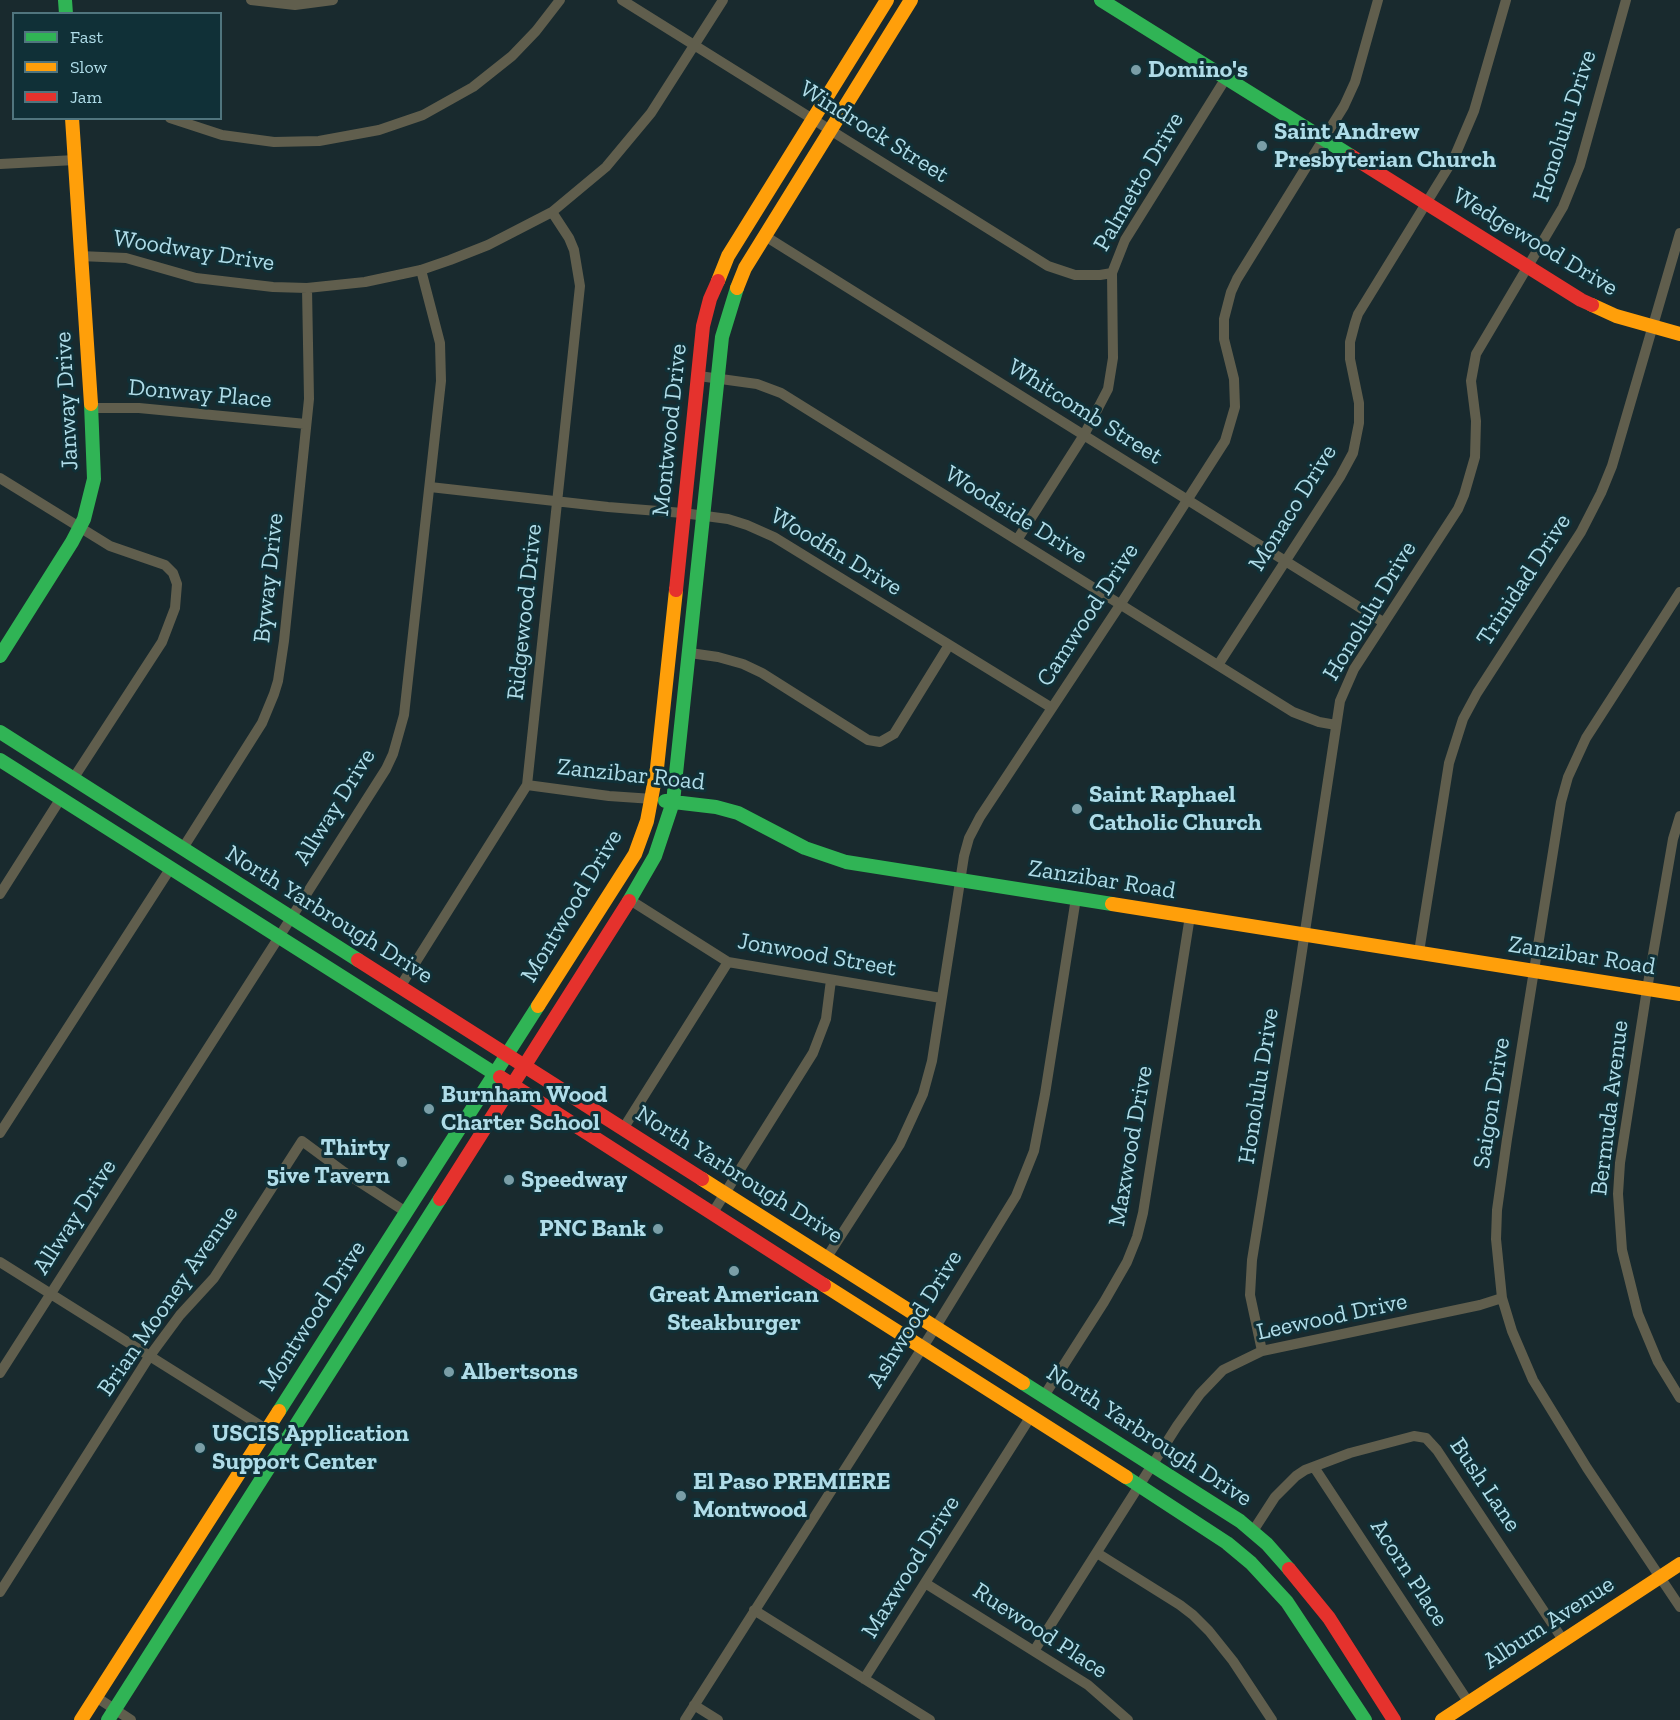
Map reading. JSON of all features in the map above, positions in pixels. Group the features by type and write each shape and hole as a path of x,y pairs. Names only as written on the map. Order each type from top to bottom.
{"main road":[{"name":"Montwood Drive","path":"81,1720 635,854 645,829 652,799 703,326 716,281 728,256 887,0"},
{"name":"Montwood Drive","path":"111,1715 630,900 655,856 673,802 705,516 722,336 730,307 746,268 911,0"},
{"name":"Wedgewood Drive","path":"1101,0 1528,268 1602,310 1680,334"},
{"path":"875,20 893,30"},
{"name":"Janway Drive","path":"0,656 80,527 94,479 72,120"},
{"name":"North Yarbrough Drive","path":"0,732 827,1257 1253,1531 1307,1589 1329,1618 1394,1720"},
{"name":"North Yarbrough Drive","path":"0,760 494,1073 1227,1543 1251,1563 1292,1609 1365,1720"},
{"name":"Zanzibar Road","path":"652,799 716,807 738,813 805,848 828,857 961,881 1680,994"},
{"name":"Album Avenue","path":"1442,1720 1680,1564"}],"street":[{"path":"251,0 295,5 333,0"},
{"path":"176,120 222,135 274,142 319,141 379,130 423,114 473,87 512,56 536,31 560,0"},
{"name":"Windrock Street","path":"622,0 1048,266 1075,275 1112,273"},
{"name":"Woodway Drive","path":"81,256 126,258 196,278 231,284 307,288 365,282 421,270 488,244 552,212 582,188 623,148 651,113 723,0"},
{"name":"Camwood Drive","path":"827,1257 900,1144 923,1094 932,1061 964,856 974,829 1220,450 1231,424 1235,407 1235,392 1224,339 1224,319 1231,292 1344,106 1352,88 1378,0"},
{"name":"Monaco Drive","path":"1218,665 1340,477 1353,453 1359,423 1359,403 1350,359 1350,342 1354,323 1446,174 1464,137 1474,111 1506,0"},
{"name":"Honolulu Drive","path":"1262,1351 1250,1295 1252,1260 1340,701 1346,685 1383,622 1445,529 1464,495 1475,458 1476,421 1471,381 1476,354 1563,207 1573,183 1626,0"},
{"name":"Palmetto Drive","path":"1017,540 1105,398 1112,374 1112,273 1125,240 1226,78"},
{"path":"0,164 75,160"},
{"name":"Ridgewood Drive","path":"400,987 527,785 580,286 574,250 552,212"},
{"name":"Trinidad Drive","path":"1419,952 1449,763 1463,719 1477,693 1581,532 1601,493 1612,466 1680,232"},
{"name":"Whitcomb Street","path":"765,236 1383,622"},
{"name":"Allway Drive","path":"0,1373 386,769 400,734 430,487 441,363 438,329 421,270"},
{"name":"Byway Drive","path":"183,848 252,740 269,709 274,694 284,641 310,381 307,288"},
{"name":"Woodside Drive","path":"699,376 757,384 781,393 1293,712 1319,722 1336,724"},
{"name":"Donway Place","path":"91,408 170,411 306,424"},
{"path":"0,478 110,546 165,565 173,573 177,592 171,619 162,642 73,779"},
{"name":"Woodfin Drive","path":"430,487 683,513 747,525 774,537 1052,708"},
{"name":"Saigon Drive","path":"1680,592 1586,738 1568,777 1561,802 1534,971 1497,1210 1496,1239 1502,1298 1512,1330 1540,1393 1680,1607"},
{"path":"690,653 743,664 868,740 880,742 894,734 949,645"},
{"name":"Zanzibar Road","path":"527,785 586,794 652,799"},
{"path":"0,894 61,798"},
{"name":"Bermuda Avenue","path":"1680,816 1672,839 1647,989 1620,1163 1618,1194 1622,1250 1638,1314 1658,1362 1680,1398"},
{"path":"0,1133 170,869"},
{"name":"Ashwood Drive","path":"685,1720 936,1328 1011,1205 1031,1162 1045,1094 1076,898"},
{"name":"Jonwood Street","path":"630,900 728,962 941,998"},
{"name":"Maxwood Drive","path":"1044,1396 1104,1302 1137,1237 1143,1213 1190,916"},
{"path":"623,1129 728,962"},
{"path":"711,1214 813,1053 826,1019 831,980"},
{"name":"Brian Mooney Avenue","path":"0,1592 149,1357 180,1314 214,1278 302,1141 344,1172 406,1212"},
{"path":"0,1262 285,1441"},
{"name":"Leewood Drive","path":"1034,1652 1177,1426 1208,1384 1223,1370 1262,1351 1480,1305 1502,1298"},
{"name":"Maxwood Drive","path":"864,1679 1031,1416"},
{"name":"Bush Lane","path":"1253,1531 1275,1497 1296,1476 1350,1453 1414,1437 1429,1440 1563,1640"},
{"name":"Acorn Place","path":"1314,1467 1469,1702"},
{"path":"1097,1553 1180,1605 1209,1630 1233,1660 1272,1720"},
{"name":"Ruewood Place","path":"925,1583 1099,1693 1128,1720"},
{"path":"754,1610 930,1720"},
{"path":"96,1697 111,1715 131,1720"},
{"path":"694,1705 718,1720"}],"traffic: fast":[{"path":"65,0 66,12"},
{"path":"1101,0 1351,156"},
{"path":"629,901 655,856 673,802 722,337 737,288"},
{"path":"0,656 84,519 94,479 91,404"},
{"path":"0,732 358,960"},
{"path":"0,760 500,1077"},
{"path":"665,801 716,807 738,813 805,848 846,862 1112,904"},
{"path":"279,1411 538,1006"},
{"path":"108,1720 440,1199"},
{"path":"1023,1383 1240,1521 1267,1544 1289,1569"},
{"path":"1126,1477 1227,1543 1251,1563 1287,1602 1365,1720"}],"traffic: slow":[{"path":"718,281 728,256 887,0"},
{"path":"737,288 745,268 911,0"},
{"path":"72,120 91,404"},
{"path":"1592,305 1616,316 1680,334"},
{"path":"538,1006 635,854 647,821 657,768 676,590"},
{"path":"1112,904 1680,994"},
{"path":"702,1179 1023,1383"},
{"path":"824,1285 1126,1477"},
{"path":"81,1720 279,1411"},
{"path":"1442,1720 1680,1564"}],"traffic: jam":[{"path":"1351,156 1592,305"},
{"path":"676,590 703,326 710,299 718,281"},
{"path":"440,1199 629,901"},
{"path":"358,960 702,1179"},
{"path":"500,1077 824,1285"},
{"path":"1289,1569 1329,1618 1394,1720"}],"place":[{"name":"Domino's","path":"1136,70"},
{"name":"Saint Andrew Presbyterian Church","path":"1262,146"},
{"name":"Saint Raphael Catholic Church","path":"1077,809"},
{"name":"Burnham Wood Charter School","path":"429,1109"},
{"name":"Thirty 5ive Tavern","path":"402,1162"},
{"name":"Speedway","path":"509,1180"},
{"name":"PNC Bank","path":"658,1229"},
{"name":"Great American Steakburger","path":"734,1271"},
{"name":"Albertsons","path":"449,1372"},
{"name":"USCIS Application Support Center","path":"200,1448"},
{"name":"El Paso PREMIERE Montwood","path":"681,1496"}]}
